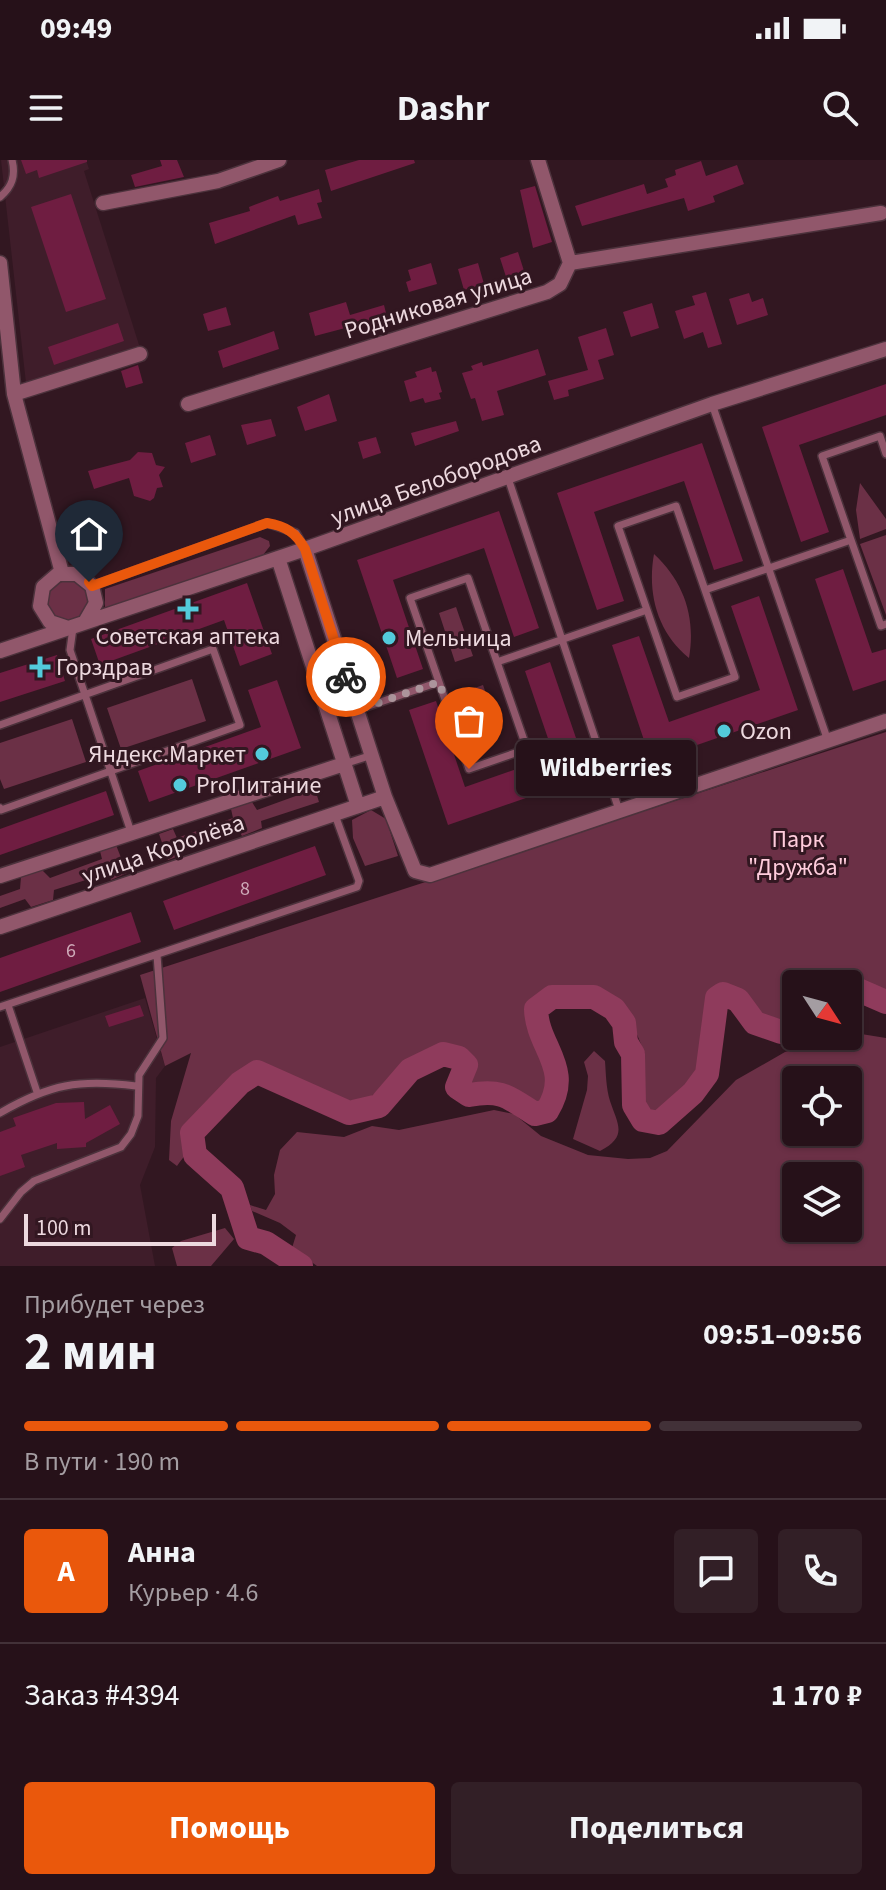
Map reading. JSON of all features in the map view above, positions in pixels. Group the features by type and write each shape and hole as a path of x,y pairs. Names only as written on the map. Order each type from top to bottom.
{"street":[{"path":"103,203 218,181 279,160"},
{"path":"538,160 570,263 881,213"},
{"path":"0,263 14,394 62,573"},
{"name":"Родниковая улица","path":"188,404 547,292 560,284 570,263"},
{"name":"улица Белобородова","path":"0,651 305,549 712,404 886,349"},
{"path":"14,394 140,354"},
{"path":"305,549 385,797 415,871 430,875 886,721"},
{"path":"278,558 358,806"},
{"path":"62,573 81,576 92,586 96,603 75,626 50,622 44,615 40,601 46,583 62,573"},
{"name":"улица Королёва","path":"0,876 344,764"},
{"name":"улица Королёва","path":"0,927 385,797"}],"lane":[{"path":"0,197 9,190 14,176 12,160"},
{"path":"712,404 828,741"},
{"path":"886,454 880,436 822,456 881,626 886,624"},
{"path":"508,478 620,813"},
{"path":"676,506 705,590 735,677 677,697 618,526 676,506"},
{"path":"92,586 267,523 296,533 305,549"},
{"path":"705,590 851,540"},
{"path":"468,578 497,662 527,749 469,769 410,598 468,578"},
{"path":"497,662 647,610"},
{"path":"75,626 70,650 131,832"},
{"path":"0,725 213,649 240,725 0,808"},
{"path":"357,710 439,682"},
{"path":"344,764 372,755"},
{"path":"37,1092 4,1006 357,887 359,881 335,814"},
{"path":"0,1219 34,1181 121,1147 131,1134 138,1116 136,1086 139,1075 163,1038 157,955"},
{"path":"0,1113 37,1092 103,1082 136,1086"}],"shaded area":[{"path":"1,160 86,160 89,169 84,171 140,348 26,383"},
{"path":"145,998 165,1066 156,1078 155,1147 140,1185 155,1266 0,1266 0,1047"}],"green space":[{"path":"860,483 886,519 886,529 860,539 856,510"},
{"path":"886,535 886,615 860,544"},
{"path":"260,537 269,541 270,546 263,555 105,608 105,589"},
{"path":"654,554 673,576 685,601 691,628 689,658 669,636 657,611 652,583"},
{"path":"68,581 82,587 88,601 82,615 68,621 54,615 48,601 54,587"},
{"path":"456,607 473,656 455,662 439,613"},
{"path":"192,679 206,721 121,749 107,708"},
{"path":"483,685 500,734 482,740 466,691"},
{"path":"72,719 86,762 4,789 0,779 0,743"},
{"name":"Парк \"Дружба\"","path":"886,732 886,994 862,988 862,970 782,970 782,1021 759,1014 726,991 712,995 703,1023 702,1071 693,1084 660,1115 645,1113 641,1099 645,1054 634,1027 625,1015 579,994 531,1009 528,1023 549,1061 554,1080 550,1104 535,1108 498,1084 483,1089 468,1086 466,1065 453,1049 438,1050 410,1063 402,1075 364,1101 334,1100 274,1079 262,1071 250,1074 232,1087 209,1125 177,1166 169,1160 171,1121 191,1053 165,1066 140,975"},
{"path":"315,789 319,802 261,821 262,828 242,836 237,828 180,847 182,855 168,860 159,834 173,829 177,838 233,818 231,809 252,802 257,810"},
{"path":"371,810 386,819 398,856 365,866 353,838 352,820"},
{"path":"116,845 127,873 111,880 108,873 54,890 53,900 31,907 25,899 0,908 0,896 20,889 21,877 42,870 50,878 102,859 100,851"},
{"path":"862,1034 886,1038 886,1266 317,1266 292,1248 296,1235 280,1223 252,1211 250,1205 266,1210 275,1194 274,1175 280,1150 297,1132 344,1137 372,1126 399,1130 494,1110 514,1114 541,1136 588,1155 650,1158 667,1151 736,1080 785,1052 862,1050"},
{"path":"594,1051 605,1061 610,1101 618,1123 618,1135 600,1151 573,1139 587,1090 588,1076 584,1062"},
{"path":"225,1228 234,1239 211,1266 177,1266 172,1248 181,1241"}],"building":[{"path":"21,160 87,162 39,178 37,170 26,174"},
{"path":"160,160 177,160 184,177 135,187 131,175 162,166"},
{"path":"359,160 414,160 415,163 331,191 325,170"},
{"path":"701,161 706,176 737,165 744,184 713,196 715,202 688,211 684,198 582,226 575,206 644,184 647,194 668,187 665,179 676,175 675,170"},
{"path":"535,186 552,242 533,248 520,190"},
{"path":"319,189 322,202 317,203 322,218 298,225 295,215 215,244 209,223 250,211 249,207 278,196 280,201"},
{"path":"71,194 106,299 66,312 31,207"},
{"path":"518,252 525,274 507,280 500,258"},
{"path":"431,263 437,284 409,292 406,282 411,280 408,270"},
{"path":"478,263 484,284 464,290 458,269"},
{"path":"706,292 722,344 708,348 703,332 684,339 675,311 695,305 692,296"},
{"path":"749,293 752,302 763,298 768,315 737,325 729,299"},
{"path":"346,302 350,315 384,305 387,317 315,336 309,313"},
{"path":"652,303 659,328 631,337 623,312"},
{"path":"226,307 231,325 208,331 203,314"},
{"path":"118,323 124,341 54,365 48,347"},
{"path":"606,328 614,355 598,360 604,379 568,390 569,396 554,400 548,381 588,370 578,337"},
{"path":"274,331 279,349 223,368 218,351"},
{"path":"538,349 546,375 497,391 504,415 482,421 462,373 473,370 471,366 482,362 483,366"},
{"path":"138,365 143,383 126,388 121,371"},
{"path":"431,367 432,372 436,371 441,399 425,403 423,398 410,402 404,381 417,377 415,372"},
{"path":"886,384 886,415 799,445 829,532 801,542 762,427"},
{"path":"329,394 337,421 305,431 297,407"},
{"path":"271,419 276,436 247,445 241,425"},
{"path":"456,421 459,431 415,446 411,433"},
{"path":"210,435 216,455 191,463 185,443"},
{"path":"376,437 381,453 363,459 358,442"},
{"path":"702,443 743,561 714,570 684,481 594,512 624,601 597,610 557,493"},
{"path":"138,452 152,453 156,465 165,467 159,475 163,487 157,488 154,498 150,501 134,496 129,478 94,489 88,471 130,460"},
{"path":"499,511 539,628 514,637 484,548 393,580 423,669 397,678 357,560"},
{"path":"843,569 872,653 886,649 886,680 853,691 815,579"},
{"path":"247,583 272,654 240,666 224,620 100,665 91,639"},
{"path":"759,596 798,710 651,761 612,645 639,636 669,722 760,690 731,606"},
{"path":"57,655 65,681 0,702 0,673"},
{"path":"550,662 589,776 448,825 409,710 436,701 465,787 554,756 525,671"},
{"path":"277,680 301,748 149,802 138,771 261,727 248,690"},
{"path":"106,791 114,815 0,855 0,829"},
{"path":"315,846 326,875 174,930 163,901"},
{"path":"131,912 141,942 0,992 0,958"},
{"path":"140,1005 144,1016 109,1027 105,1016"},
{"path":"84,1102 85,1119 110,1105 120,1124 86,1143 86,1147 57,1149 57,1143 21,1155 25,1167 0,1176 0,1132 16,1126 13,1118 56,1103"}],"waterway":[{"path":"862,992 886,1002"},
{"path":"301,1266 266,1243 248,1238 232,1188 195,1155 192,1133 240,1083 257,1072 349,1113 379,1106 410,1070 443,1054 459,1058 466,1065 457,1087 469,1095 489,1093 504,1096 535,1114 547,1111 557,1082 536,1009 552,997 594,997 614,1009 624,1023 626,1042 633,1054 634,1105 643,1120 659,1123 693,1093 707,1074 717,998 723,994 738,1000 755,1023 782,1031"}],"way so far":[{"path":"346,677 357,710 439,682 469,769"}],"place":[{"name":"Советская аптека","path":"188,609"},
{"name":"Мельница","path":"389,638"},
{"name":"Горздрав","path":"40,667"},
{"name":"Ozon","path":"724,731"},
{"name":"Яндекс.Маркет","path":"262,754"},
{"name":"Wildberries","path":"469,769"},
{"name":"ProПитание","path":"180,785"}],"route":[{"path":"89,582 92,586 267,523 276,525 296,533 305,549 346,677"}]}
